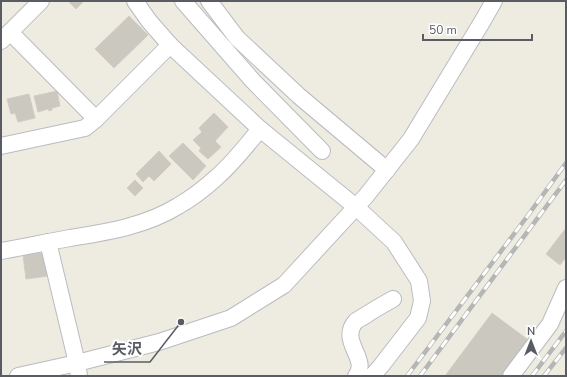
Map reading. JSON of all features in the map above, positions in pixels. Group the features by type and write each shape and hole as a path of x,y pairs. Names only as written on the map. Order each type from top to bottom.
{"street":[{"path":"41,1 6,37 96,119"},
{"path":"135,1 149,21 170,45 260,129 356,207 394,242 419,281 422,301 418,318 372,376"},
{"path":"183,1 253,81 322,150"},
{"path":"209,1 237,38 300,96 387,170"},
{"path":"18,376 78,370 231,318 284,285 366,196 411,139 494,1"},
{"path":"1,146 86,128 170,45"},
{"path":"1,250 124,228 177,207 218,177 238,156 260,129"},
{"path":"48,242 78,370"},
{"path":"511,376 550,324 566,288"},
{"path":"356,376 360,366 359,359 351,343 350,336 352,327 357,321 393,299"}],"building":[{"path":"68,1 84,1 76,9"},
{"path":"129,16 148,35 114,68 95,49"},
{"path":"57,91 60,106 52,108 52,110 49,111 48,109 38,112 34,96"},
{"path":"29,94 35,118 18,122 15,113 11,114 7,99"},
{"path":"214,113 228,127 215,141 221,147 208,159 199,151 201,148 193,140 202,132 199,128"},
{"path":"183,143 206,166 193,180 169,156"},
{"path":"159,151 171,164 154,181 149,176 143,182 136,174"},
{"path":"135,180 143,188 135,196 127,188"},
{"path":"566,228 566,257 560,265 546,254"},
{"path":"44,253 48,276 26,279 23,255"},
{"path":"492,313 531,342 505,376 445,376"}],"railway":[{"path":"407,376 566,163"},
{"path":"420,376 566,180"},
{"path":"532,376 566,331"},
{"path":"544,376 566,348"}],"place":[{"name":"矢沢","path":"181,322"}]}
